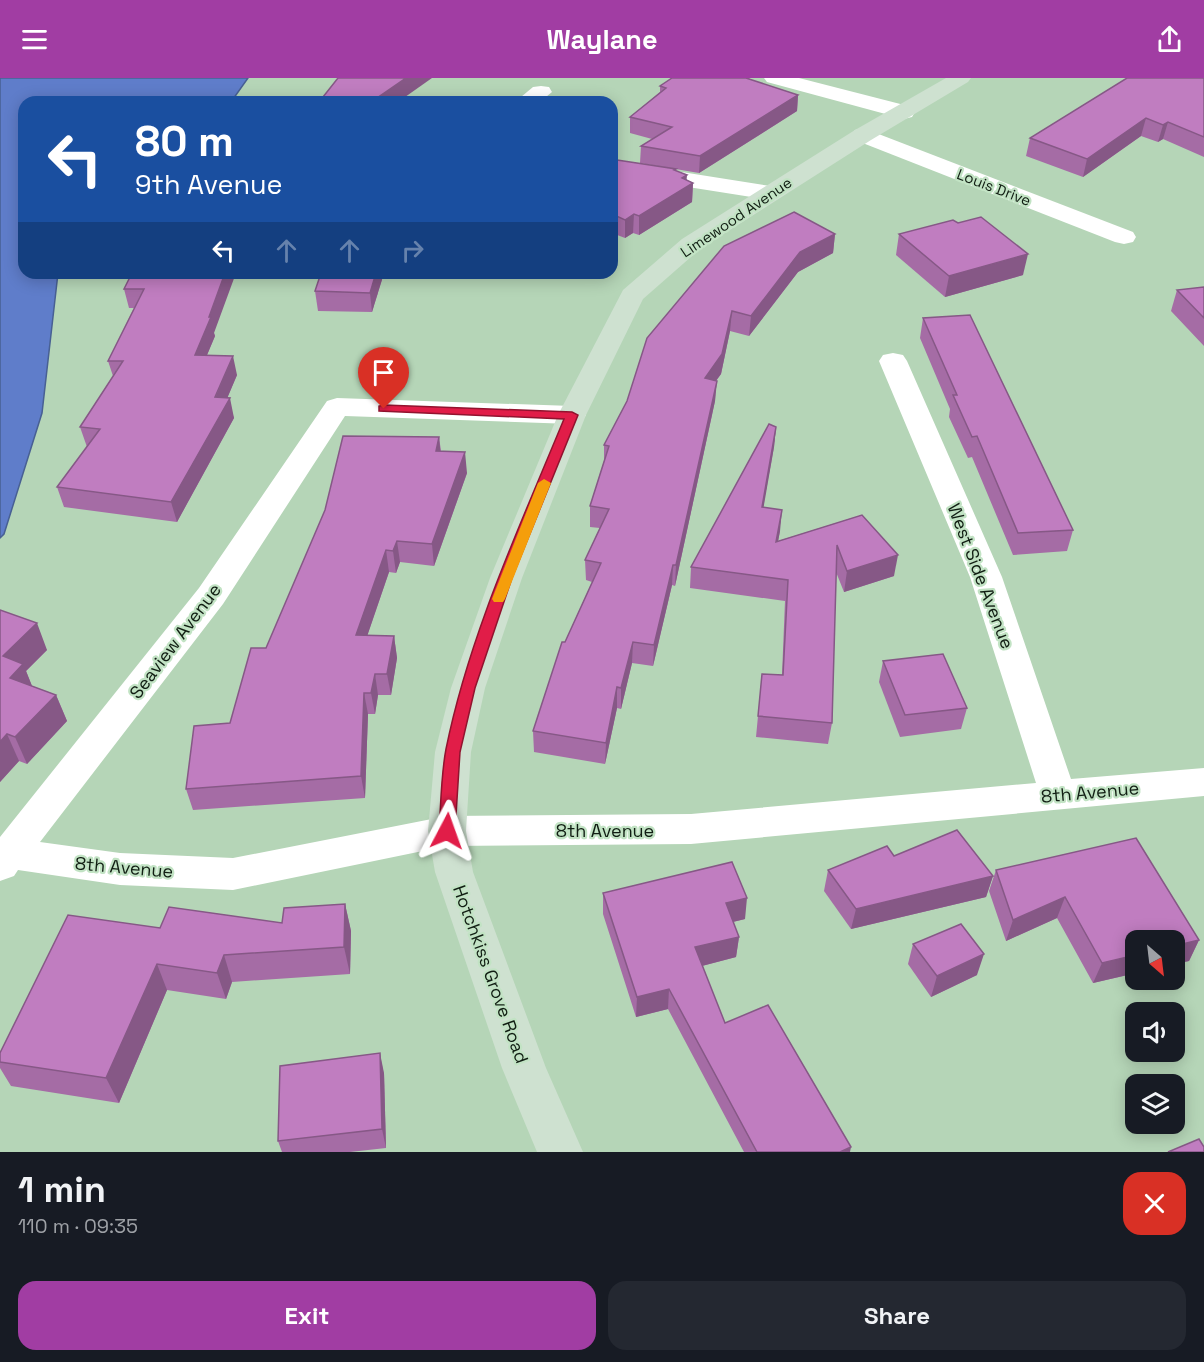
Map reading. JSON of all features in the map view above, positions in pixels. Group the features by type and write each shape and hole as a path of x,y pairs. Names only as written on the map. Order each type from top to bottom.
{"main road":[{"name":"Limewood Avenue","path":"572,415 633,295 691,243 863,135 961,78"},
{"name":"Hotchkiss Grove Road","path":"560,1152 524,1068 454,872 447,831 453,752 468,688 506,578 572,415"}],"street":[{"path":"774,78 904,112"},
{"name":"Louis Drive","path":"863,135 1124,237"},
{"path":"618,169 770,193"},
{"name":"West Side Avenue","path":"893,361 986,577 1058,795"},
{"name":"Seaview Avenue","path":"5,859 211,596 337,407 572,415"},
{"name":"8th Avenue","path":"5,859 120,869 233,874 447,831 691,829 1204,782"}],"water":[{"path":"0,78 248,78 235,96 18,96 18,279 57,279 42,413 4,534 0,538"}],"building":[{"path":"338,78 406,78 380,96 324,96"},
{"path":"672,78 746,78 798,95 700,156 641,146 672,127 630,117 666,88 660,86"},
{"path":"1127,78 1204,78 1204,137 1168,122 1163,125 1146,118 1087,159 1030,138"},
{"path":"618,160 676,169 674,170 687,175 682,178 693,183 639,216 634,214 625,220 618,217"},
{"path":"794,212 835,234 800,252 751,316 732,311 722,354 705,378 717,381 676,565 673,565 654,645 633,642 621,688 617,687 606,743 533,731 562,642 565,642 601,563 585,560 609,509 590,506 609,446 604,445 627,401 647,338 724,246"},
{"path":"981,217 1028,254 949,276 899,234 953,220 958,223"},
{"path":"129,279 223,279 209,317 211,317 195,355 233,356 215,397 230,398 171,502 57,487 100,429 80,427 123,361 108,361 144,289 124,289"},
{"path":"319,279 374,279 370,293 315,291"},
{"path":"1204,287 1204,318 1177,290"},
{"path":"970,315 1073,530 1018,533 977,436 972,437 953,395 957,395 923,318"},
{"path":"769,424 776,427 762,507 782,510 776,542 862,515 898,555 847,571 837,545 832,723 758,716 762,674 783,675 788,580 691,567"},
{"path":"343,436 439,437 436,451 465,452 432,544 397,541 393,551 386,550 356,635 394,636 387,674 375,674 371,693 364,693 361,776 186,789 194,726 230,723 251,648 266,648 325,510"},
{"path":"0,610 37,623 3,656 23,664 10,678 56,695 15,737 7,734 0,742"},
{"path":"943,654 967,708 905,715 883,661"},
{"path":"957,830 993,876 856,909 828,870 887,846 894,856"},
{"path":"1136,838 1199,940 1185,943 1185,930 1125,930 1125,958 1102,963 1065,897 1013,920 996,870"},
{"path":"732,862 747,898 726,903 739,937 695,947 725,1023 768,1005 851,1147 840,1152 757,1152 669,989 637,997 603,893"},
{"path":"345,904 344,947 224,955 217,973 157,964 106,1078 0,1062 0,1053 68,915 160,928 169,907 282,923 284,908"},
{"path":"961,924 984,954 937,976 913,944"},
{"path":"380,1053 382,1129 278,1141 280,1066"},
{"path":"1199,1139 1204,1152 1168,1152"}],"slow traffic":[{"path":"498,599 544,483"}],"route":[{"path":"384,409 572,415 506,578 468,688 453,752 447,831"}]}
